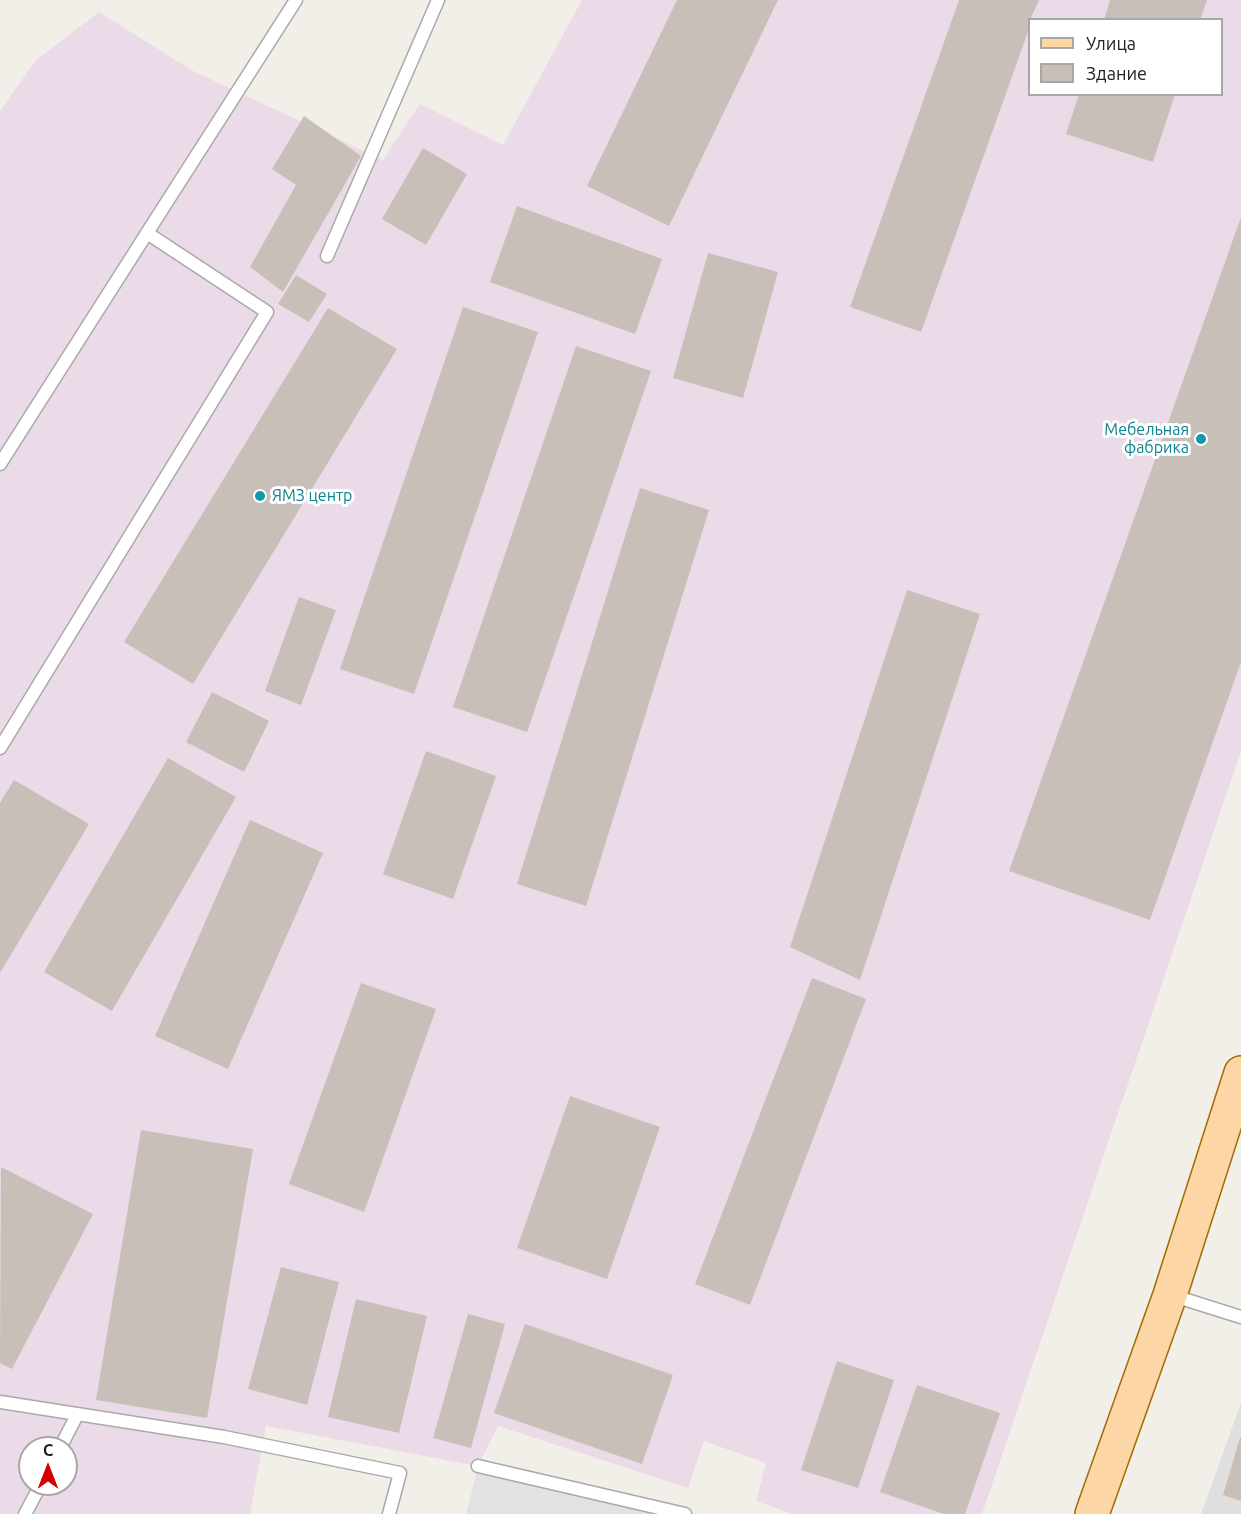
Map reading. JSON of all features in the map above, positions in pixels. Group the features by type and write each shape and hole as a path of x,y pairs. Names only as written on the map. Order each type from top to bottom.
{"main road":[{"path":"1092,1514 1170,1295 1241,1073"}],"lane":[{"path":"0,464 296,0"},
{"path":"327,256 438,0"},
{"path":"0,748 267,312 147,233"},
{"path":"1170,1295 1241,1317"},
{"path":"0,1402 224,1437 400,1473 388,1514"},
{"path":"66,1436 77,1415"},
{"path":"478,1466 685,1514"},
{"path":"25,1514 35,1496"}],"shaded area":[{"path":"582,0 1241,0 1241,751 982,1514 793,1514 756,1501 766,1463 704,1441 688,1488 498,1426 478,1466 266,1426 250,1514 0,1514 0,111 36,60 99,12 193,71 383,160 420,104 503,145"},
{"path":"1241,1403 1241,1514 1201,1514"},
{"path":"478,1466 685,1514 466,1514"}],"building":[{"path":"677,0 778,0 669,226 587,186"},
{"path":"959,0 1039,0 1031,18 1028,18 1028,32 921,332 850,307"},
{"path":"1110,0 1207,0 1201,18 1105,18"},
{"path":"1078,96 1174,96 1153,162 1066,134"},
{"path":"304,116 361,156 283,292 250,267 296,185 272,169"},
{"path":"423,148 467,174 426,245 382,219"},
{"path":"517,206 662,259 635,334 490,282"},
{"name":"Мебельная фабрика","path":"1241,217 1241,662 1150,920 1009,871"},
{"path":"708,253 778,272 743,398 673,378"},
{"path":"296,275 327,294 309,322 278,304"},
{"path":"463,307 538,332 414,694 340,669"},
{"name":"ЯМЗ центр","path":"328,308 397,349 193,684 124,642"},
{"path":"576,346 651,371 527,732 453,707"},
{"path":"640,488 709,510 586,906 517,884"},
{"path":"907,590 980,614 860,980 790,947"},
{"path":"299,597 336,610 301,705 265,691"},
{"path":"212,692 269,721 244,772 186,742"},
{"path":"426,751 496,776 453,899 383,874"},
{"path":"168,758 236,797 112,1011 44,972"},
{"path":"14,780 89,824 0,973 0,803"},
{"path":"250,820 323,853 228,1069 155,1036"},
{"path":"812,978 866,999 750,1305 695,1284"},
{"path":"361,983 436,1009 364,1212 289,1184"},
{"path":"570,1096 660,1127 607,1279 517,1248"},
{"path":"141,1130 253,1149 207,1418 96,1400"},
{"path":"1,1167 93,1214 12,1369 0,1363"},
{"path":"281,1267 339,1282 307,1405 248,1389"},
{"path":"356,1299 427,1316 399,1433 328,1417"},
{"path":"468,1314 505,1324 471,1448 433,1438"},
{"path":"525,1324 673,1375 642,1464 494,1413"},
{"path":"837,1361 894,1380 858,1488 801,1470"},
{"path":"917,1385 1000,1413 965,1514 944,1514 880,1492"},
{"path":"1241,1438 1241,1501 1223,1495"}],"place":[{"name":"Мебельная фабрика","path":"1201,439"},
{"name":"ЯМЗ центр","path":"260,496"}]}
